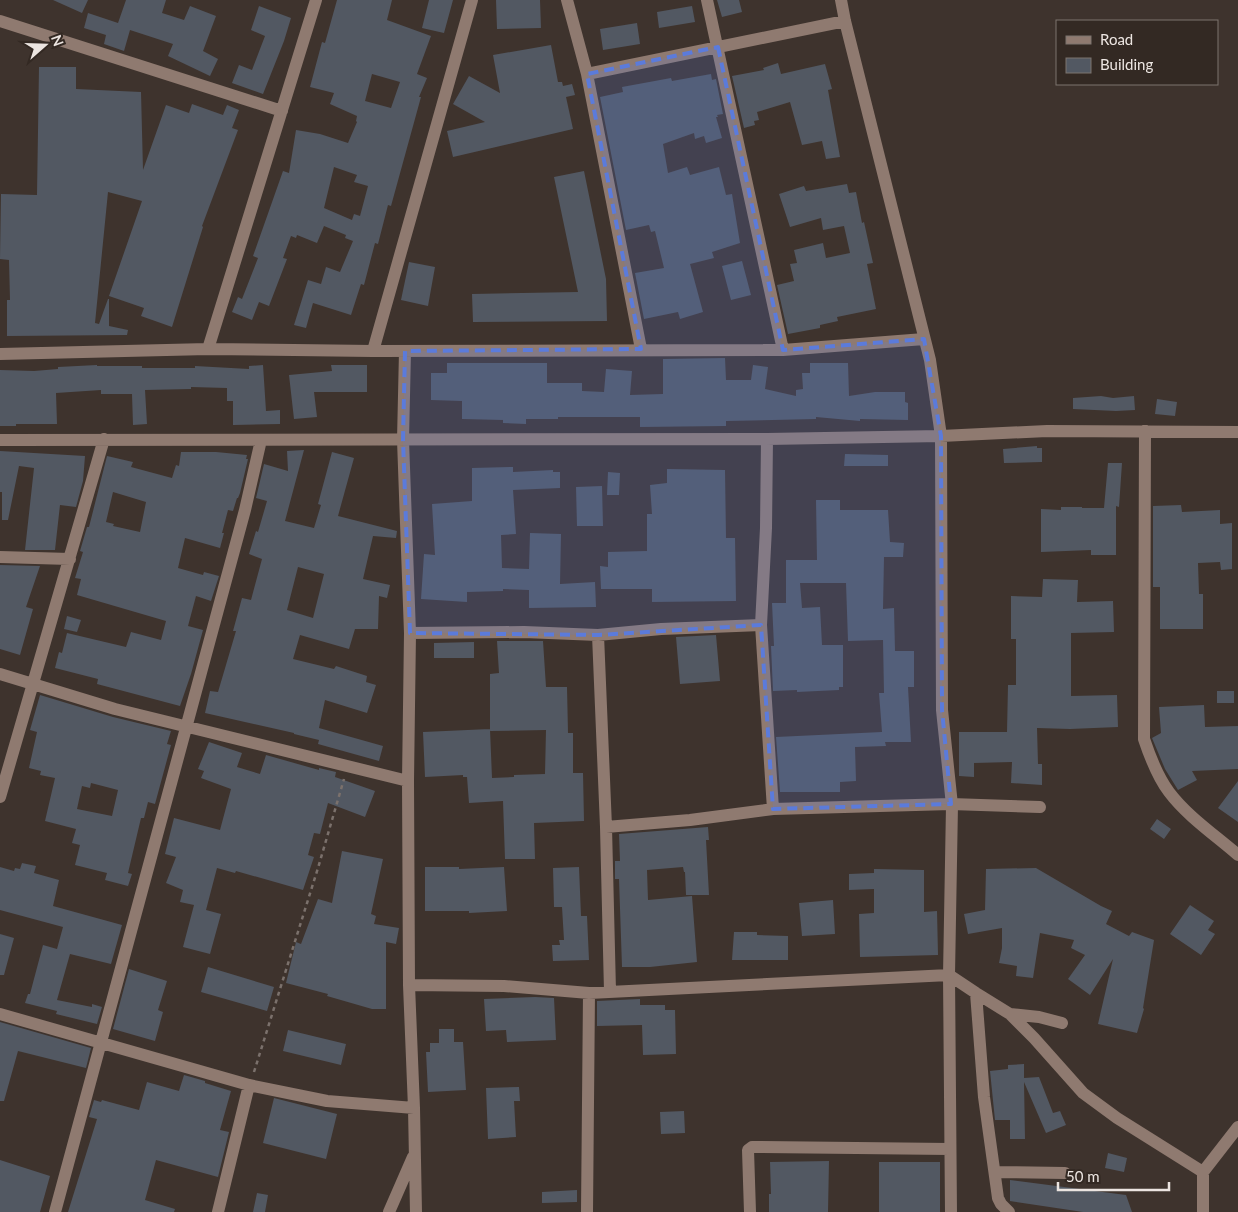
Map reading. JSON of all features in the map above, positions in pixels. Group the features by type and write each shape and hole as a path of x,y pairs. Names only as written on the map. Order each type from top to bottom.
{"street":[{"path":"208,349 316,0"},
{"path":"373,351 472,0"},
{"path":"567,0 587,74 641,350"},
{"path":"707,0 783,350"},
{"path":"841,0 930,360 941,436 942,710 951,804 949,975 951,1212"},
{"path":"0,21 282,111"},
{"path":"587,74 845,22"},
{"path":"0,354 208,349 373,351 783,350 924,339"},
{"path":"405,351 403,440 410,634 408,781 409,985 416,1212"},
{"path":"0,440 766,439 941,436 1047,431 1238,432"},
{"path":"1145,432 1144,739 1154,766 1168,792 1190,814 1238,855"},
{"path":"0,797 104,439"},
{"path":"766,439 766,528 761,625 773,809"},
{"path":"55,1212 245,510 261,440"},
{"path":"0,557 70,560"},
{"path":"410,634 524,632 598,635 661,629 761,625"},
{"path":"598,635 606,827 610,992"},
{"path":"0,674 187,727 408,781"},
{"path":"606,827 690,820 773,809 951,804 1040,807"},
{"path":"409,985 504,986 589,993 949,975 1010,1014 1083,1093 1117,1118 1204,1172"},
{"path":"587,1212 589,993"},
{"path":"976,994 984,1097 995,1172 1000,1204 1010,1212"},
{"path":"0,1014 249,1085 327,1101 414,1108"},
{"path":"1010,1014 1062,1023"},
{"path":"218,1212 249,1085"},
{"path":"1203,1212 1204,1172 1238,1127"},
{"path":"750,1212 748,1150 752,1147 950,1150"},
{"path":"389,1212 415,1154"},
{"path":"995,1172 1065,1173"}],"path":[{"path":"249,1085 318,868 348,765"}],"highlighted area":[{"path":"718,47 783,350 924,339 941,436 942,710 951,804 773,809 761,625 598,635 410,633 403,440 405,351 641,349 587,74"}],"building":[{"path":"53,0 88,0 82,13"},
{"path":"126,0 166,0 162,13 184,20 190,6 216,16 203,51 218,59 210,76 168,56 173,44 130,30 124,51 104,44 106,35 84,28 88,13 118,23"},
{"path":"337,0 392,0 387,20 431,36 417,74 427,78 419,97 421,97 391,206 388,205 378,244 375,243 364,285 361,284 351,315 313,303 306,328 294,325 308,280 321,284 326,267 340,272 353,241 345,238 346,235 324,226 317,243 297,235 296,238 291,236 283,258 287,259 269,306 259,302 252,320 232,312 238,297 242,299 258,258 253,256 283,171 289,173 296,130 320,134 348,143 357,122 357,116 330,104 334,93 310,87 322,42 325,43","holes":["372,74 400,82 391,108 365,101","334,167 357,175 354,182 368,186 360,216 354,214 352,220 324,208"]},
{"path":"429,0 453,0 444,33 422,28"},
{"path":"496,0 540,0 541,28 497,29"},
{"path":"717,0 739,0 742,12 722,17"},
{"path":"259,6 291,18 263,94 232,83 239,65 252,70 265,36 251,30"},
{"path":"692,6 695,22 659,28 657,12"},
{"path":"637,23 640,44 603,50 600,29"},
{"path":"551,45 558,82 562,82 563,86 572,84 575,95 566,97 573,129 453,157 447,131 485,122 453,104 469,76 500,93 493,55"},
{"path":"778,63 781,74 825,64 832,89 828,90 840,157 826,159 822,141 802,145 790,102 757,112 759,120 754,121 755,125 744,128 732,76 764,70 763,68"},
{"path":"39,67 76,67 76,89 141,92 143,170 166,105 189,113 192,104 223,115 227,105 239,110 232,128 238,130 202,226 172,327 141,316 144,308 109,296 142,201 108,192 95,323 99,324 109,299 109,326 128,330 127,335 7,336 7,300 10,300 9,260 0,259 1,194 37,195"},
{"path":"711,74 712,80 716,79 723,114 716,117 722,138 706,143 704,136 695,139 694,133 663,144 668,173 687,167 690,175 719,167 726,195 732,194 740,243 712,252 714,258 690,264 703,312 680,319 678,312 644,319 635,273 664,268 655,231 651,232 649,225 626,230 600,97 623,92 622,87 671,78 672,81"},
{"path":"584,171 606,279 607,321 473,322 472,294 578,292 554,177"},
{"path":"847,184 849,193 856,192 862,223 864,222 873,263 867,264 876,309 837,317 838,321 820,325 820,328 788,334 777,285 794,281 790,264 797,263 794,250 823,243 826,258 850,253 844,226 823,230 821,218 790,227 779,194 804,186 806,191"},
{"path":"742,261 751,295 731,300 722,266"},
{"path":"409,262 435,267 428,306 401,300"},
{"path":"725,358 726,380 751,380 753,365 768,367 765,389 796,396 796,390 803,389 802,373 810,373 810,363 848,363 849,396 875,392 905,392 905,402 908,403 908,420 860,419 860,421 816,417 816,419 726,421 726,426 640,427 640,417 558,417 558,419 526,419 526,424 503,423 503,420 462,419 462,401 431,400 431,373 447,373 447,363 547,363 547,383 582,383 582,391 604,392 606,369 632,371 630,395 663,394 663,359"},
{"path":"97,365 142,366 142,368 195,368 195,366 249,369 249,366 263,365 266,411 280,410 280,424 233,425 233,401 227,401 227,388 191,387 191,389 145,390 147,424 133,425 132,394 101,394 101,390 56,393 57,424 0,426 0,370 34,371 58,369 58,367"},
{"path":"331,365 367,365 367,392 314,392 317,417 294,419 289,375 332,371"},
{"path":"1101,396 1113,398 1134,396 1135,410 1073,409 1073,398"},
{"path":"1157,399 1177,402 1175,416 1155,414"},
{"path":"1037,446 1037,448 1042,448 1042,462 1004,463 1003,449"},
{"path":"304,450 285,521 314,528 321,505 318,504 332,452 354,458 338,516 397,531 396,538 373,536 363,579 390,585 387,598 379,596 378,629 355,629 349,649 300,635 293,659 334,669 336,666 367,676 366,682 376,685 367,713 325,700 319,728 383,746 379,761 318,744 319,740 294,733 205,713 210,691 218,692 236,631 233,631 242,598 251,600 262,559 249,554 267,501 256,498 264,464 288,471 287,451","holes":["298,567 324,574 313,618 287,610"]},
{"path":"0,451 85,456 83,481 76,507 60,505 55,550 25,550 34,468 19,466 8,520 2,520"},
{"path":"181,452 216,452 247,455 246,459 248,459 240,493 233,511 228,510 220,548 185,538 178,568 203,575 204,572 219,576 211,601 196,596 188,626 203,630 180,706 97,684 98,679 55,668 59,652 62,653 67,633 126,647 131,632 161,640 166,621 77,595 81,579 75,578 83,552 80,551 87,527 89,527 107,456 133,462 131,467 172,478 176,465 179,466","holes":["113,492 146,502 140,532 113,526 114,524 106,522"]},
{"path":"845,454 888,455 888,466 844,466"},
{"path":"1108,463 1122,463 1119,507 1116,506 1116,555 1091,555 1091,550 1041,552 1041,509 1061,510 1061,507 1104,508"},
{"path":"513,467 513,472 553,470 553,472 560,472 560,488 513,490 516,534 501,535 502,568 529,569 530,533 561,534 560,584 595,582 596,607 529,608 529,590 503,589 503,591 467,592 467,602 421,599 424,554 435,555 432,504 472,501 472,468"},
{"path":"667,469 725,470 726,538 735,538 736,601 652,602 652,589 601,589 600,566 608,567 608,552 647,551 647,514 652,514 650,485 667,483"},
{"path":"608,472 620,473 619,495 607,495"},
{"path":"602,486 603,526 577,526 576,487"},
{"path":"816,500 840,500 840,510 888,510 890,542 904,543 903,557 884,557 883,609 894,608 895,651 914,651 914,687 908,687 911,742 885,742 886,746 855,747 856,781 840,782 840,792 780,792 776,737 882,732 879,693 884,693 883,640 848,641 846,583 800,583 802,608 820,607 822,645 843,645 843,687 839,687 839,690 773,691 771,646 774,646 772,603 786,603 786,560 817,560"},
{"path":"1181,505 1182,512 1220,510 1220,524 1232,523 1232,569 1221,570 1220,562 1198,563 1199,594 1203,594 1203,629 1160,629 1160,587 1153,587 1153,506"},
{"path":"0,565 40,566 26,607 33,609 20,655 0,649"},
{"path":"1043,579 1078,580 1077,602 1113,601 1114,632 1071,633 1071,696 1117,695 1118,727 1037,728 1038,764 1042,764 1042,785 1011,783 1012,762 974,763 974,777 959,776 959,732 1007,732 1008,685 1016,685 1016,639 1011,639 1011,596 1042,597"},
{"path":"67,616 81,620 77,632 64,629"},
{"path":"716,635 720,681 680,684 676,637"},
{"path":"497,641 543,641 546,687 567,687 568,733 573,733 573,773 583,773 584,821 534,823 535,859 505,859 503,801 469,803 467,777 463,777 463,775 425,777 423,732 490,729 490,674 499,673","holes":["546,730 545,774 492,778 490,731"]},
{"path":"474,642 474,658 434,658 434,643"},
{"path":"1217,691 1234,691 1234,703 1217,703"},
{"path":"40,695 113,717 171,731 167,744 171,745 155,804 148,802 144,818 141,818 128,873 132,874 128,886 105,880 107,873 75,865 80,845 72,843 76,829 45,821 55,778 40,775 41,771 29,768 37,732 30,730","holes":["91,783 118,790 112,816 77,809 82,786 90,788"]},
{"path":"1204,705 1205,727 1238,726 1238,769 1192,771 1197,780 1178,790 1165,769 1152,738 1161,733 1159,707"},
{"path":"209,742 242,753 237,767 260,774 266,755 319,770 319,768 336,772 335,777 375,791 365,817 328,803 320,834 314,833 308,855 314,857 303,890 236,871 235,873 217,868 206,910 221,914 210,954 183,947 194,905 180,902 183,890 166,883 176,857 165,854 174,818 220,830 231,789 201,778 204,771 198,769"},
{"path":"1238,781 1238,822 1218,808"},
{"path":"1157,819 1171,829 1164,839 1150,829"},
{"path":"708,827 709,840 706,840 709,895 686,895 683,867 647,870 648,900 692,896 697,962 650,967 622,967 619,879 615,879 615,861 620,861 619,834"},
{"path":"342,851 383,859 371,914 376,916 374,924 399,928 396,944 386,942 386,1009 372,1009 327,996 328,994 286,983 296,942 301,944 318,899 332,903"},
{"path":"22,863 36,866 34,873 59,880 53,906 122,925 111,964 70,954 57,1000 92,1007 92,1004 102,1007 97,1024 56,1014 57,1011 25,1003 28,994 30,994 43,945 57,949 63,927 0,910 0,867 14,871 15,868 20,869"},
{"path":"425,867 459,867 459,869 504,867 507,911 469,913 469,911 425,911"},
{"path":"579,867 581,916 587,916 589,960 553,961 552,945 560,945 559,940 564,940 562,907 554,907 553,868"},
{"path":"1036,868 1112,911 1106,924 1129,936 1132,932 1154,940 1144,1009 1137,1033 1098,1024 1113,959 1090,995 1068,979 1085,955 1071,948 1074,940 1040,933 1033,978 1016,976 1017,966 999,963 1002,948 1002,928 968,934 964,914 985,910 986,869"},
{"path":"874,869 924,870 924,912 937,911 938,955 860,957 859,914 874,913 874,889 849,890 849,874 874,873"},
{"path":"833,900 835,934 802,936 799,903"},
{"path":"1190,905 1214,921 1208,930 1215,934 1201,955 1170,934"},
{"path":"734,932 757,932 757,935 788,936 788,960 732,960"},
{"path":"0,934 14,938 4,975 0,975"},
{"path":"208,967 274,987 267,1011 201,992"},
{"path":"129,969 167,981 158,1010 163,1012 155,1041 113,1029"},
{"path":"554,998 556,1040 507,1042 506,1030 486,1031 484,999"},
{"path":"640,999 640,1005 665,1005 665,1010 675,1010 676,1054 643,1055 642,1025 597,1026 597,1001"},
{"path":"0,1022 91,1048 86,1068 18,1051 4,1101 0,1101"},
{"path":"439,1029 454,1029 454,1042 463,1042 466,1090 428,1092 426,1052 430,1052 430,1043 439,1043"},
{"path":"288,1030 346,1044 341,1065 283,1051"},
{"path":"1024,1064 1024,1078 1039,1077 1053,1113 1060,1111 1066,1125 1046,1133 1024,1082 1025,1139 1010,1139 1010,1120 995,1120 990,1071 1008,1069 1008,1065"},
{"path":"184,1075 231,1091 220,1130 229,1132 218,1177 156,1160 145,1200 175,1209 174,1212 68,1212 97,1119 89,1117 94,1100 101,1102 102,1100 139,1110 147,1082 179,1091"},
{"path":"519,1087 520,1101 514,1101 516,1137 488,1139 486,1088"},
{"path":"274,1098 337,1114 326,1159 263,1143"},
{"path":"684,1111 685,1133 661,1134 660,1112"},
{"path":"1108,1153 1127,1158 1124,1172 1105,1168"},
{"path":"0,1160 50,1176 40,1212 0,1212"},
{"path":"829,1161 828,1212 769,1212 769,1194 771,1194 770,1162"},
{"path":"879,1162 940,1162 940,1212 879,1212"},
{"path":"1010,1180 1126,1195 1132,1212 1083,1212 1010,1201"},
{"path":"577,1190 577,1202 542,1203 542,1192"},
{"path":"257,1193 268,1195 265,1212 253,1212"}]}
